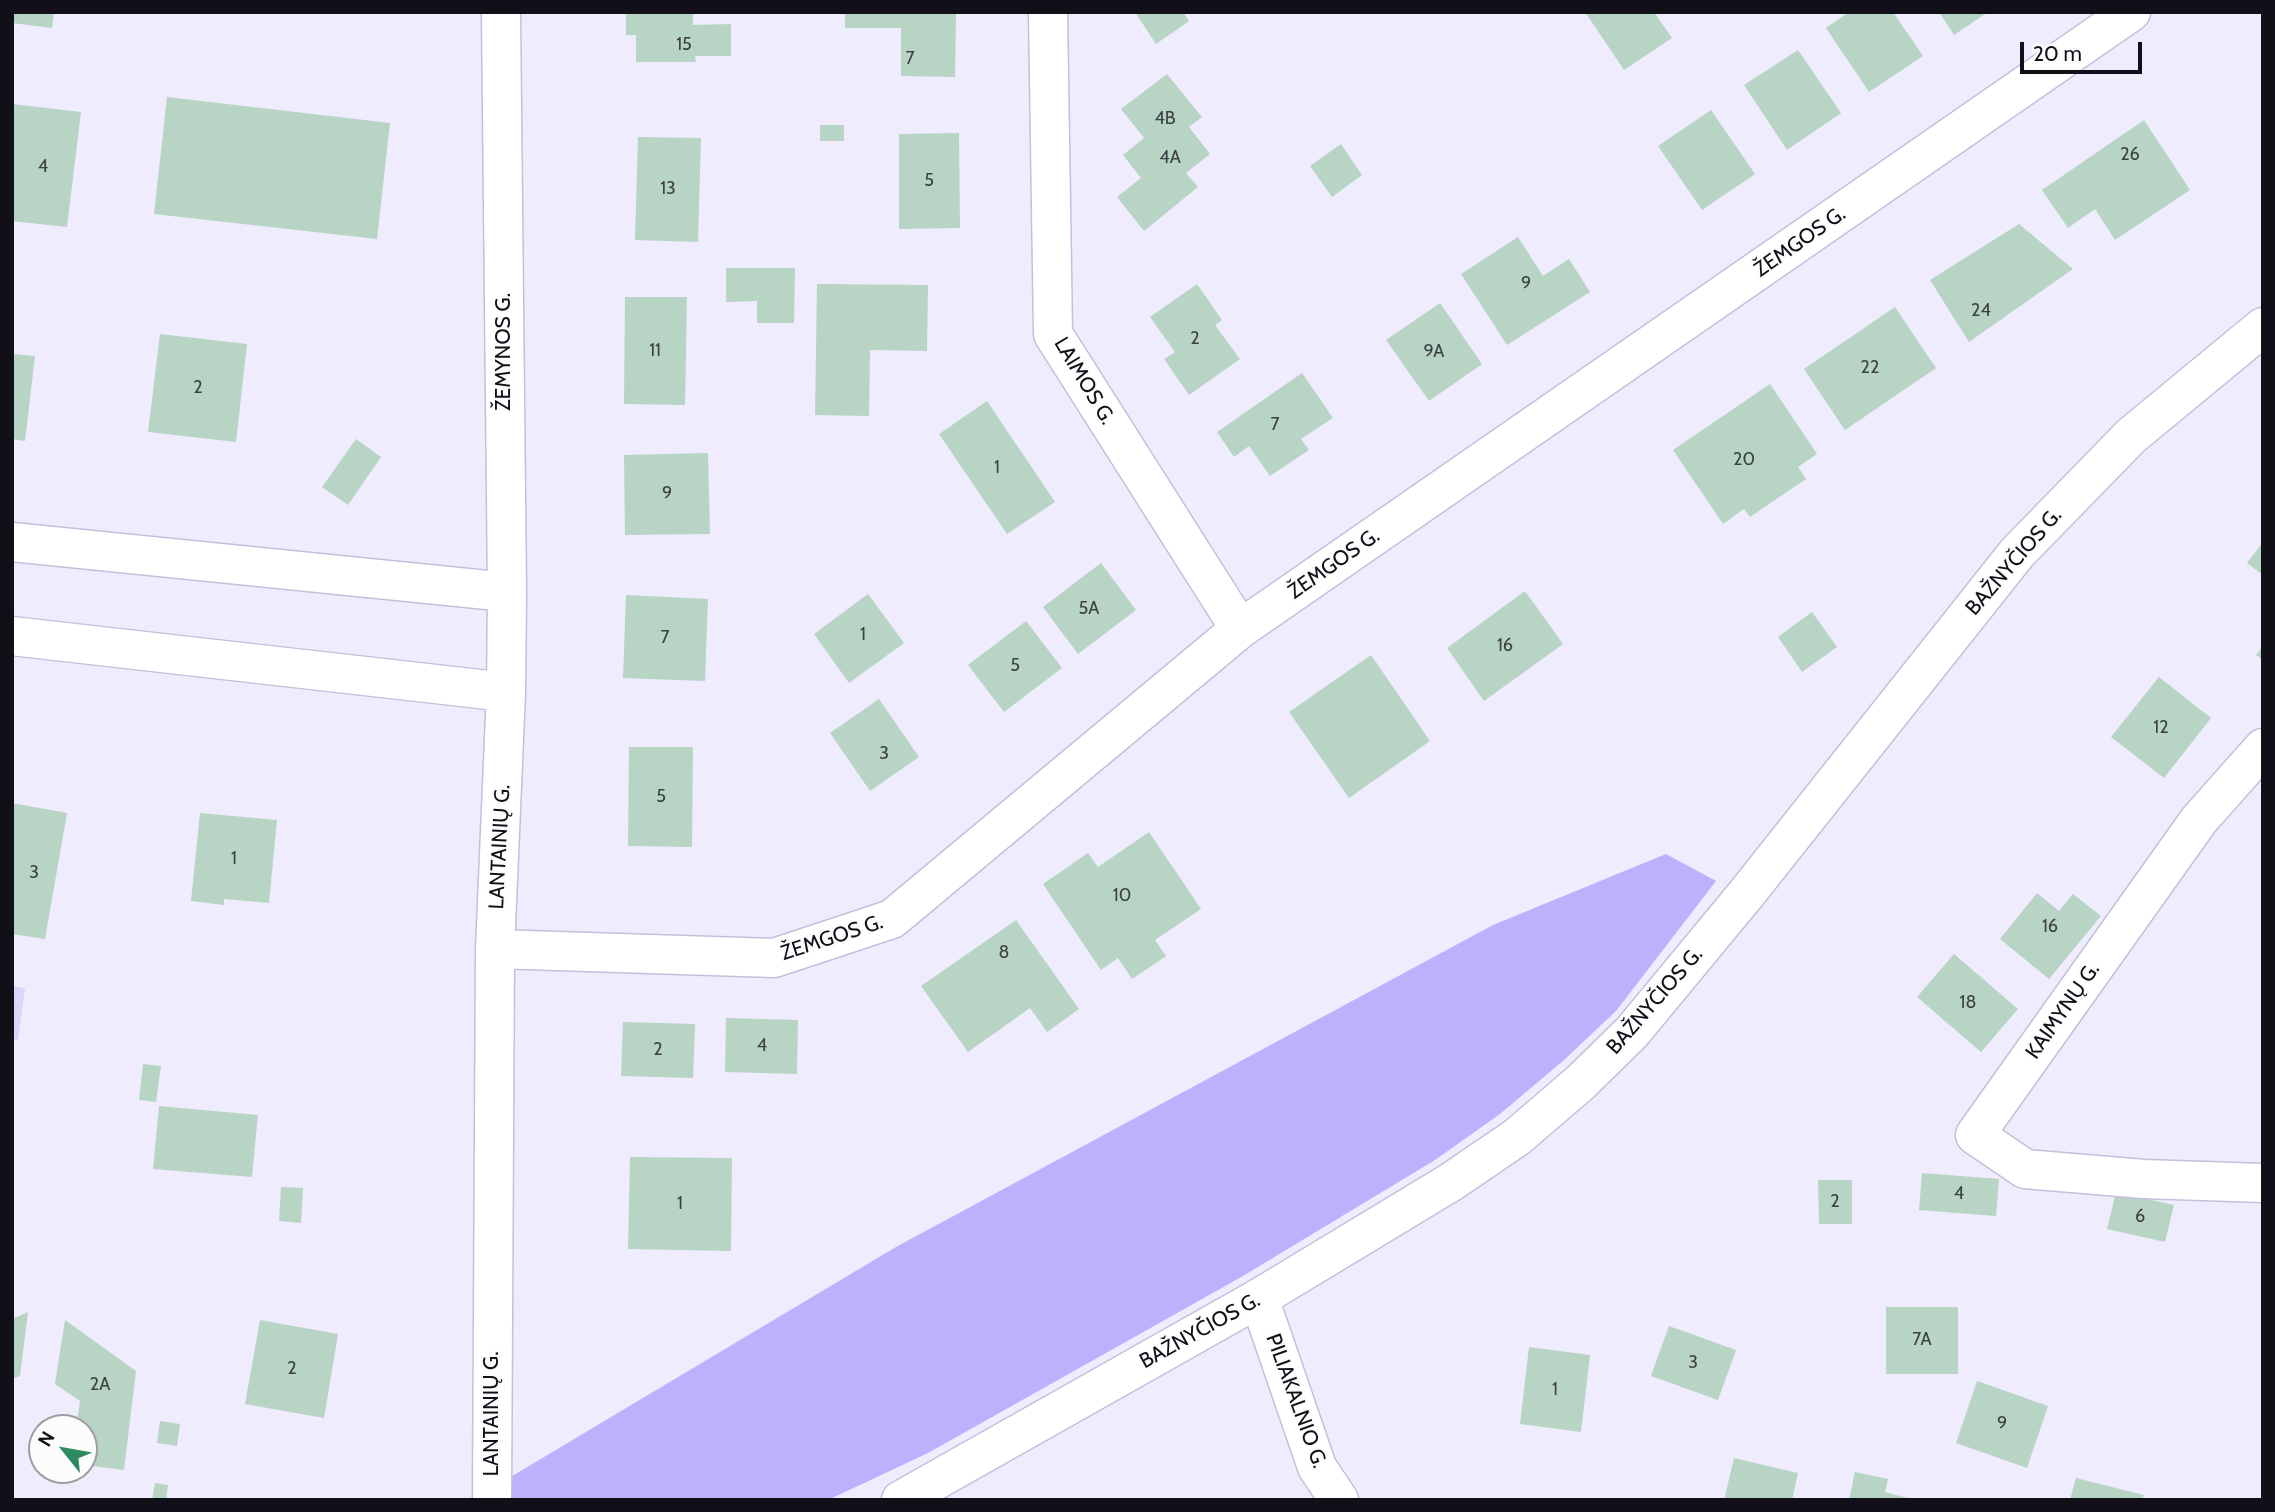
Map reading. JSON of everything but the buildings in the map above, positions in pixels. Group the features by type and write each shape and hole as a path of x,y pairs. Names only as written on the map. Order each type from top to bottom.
{"street":[{"name":"ŽEMYNOS G.","path":"501,12 506,692"},
{"name":"LAIMOS G.","path":"1048,12 1053,334 1240,629"},
{"name":"ŽEMGOS G.","path":"495,949 774,958 892,919 1240,629 2132,12"},
{"name":"BAŽNYČIOS G.","path":"901,1500 1259,1298 1451,1182 1517,1136 1581,1082 1632,1032 1747,893 2017,553 2131,436 2263,327"},
{"path":"12,542 507,592"},
{"path":"12,636 506,692"},
{"name":"LANTAINIŲ G.","path":"492,1500 495,949 506,692"},
{"name":"KAIMYNŲ G.","path":"2263,748 2199,820 1975,1135 2025,1169 2263,1183"},
{"name":"PILIAKALNIO G.","path":"1259,1298 1317,1467 1339,1500"}],"shaded area":[{"path":"1666,854 1716,881 1616,1011 1564,1060 1500,1114 1435,1160 1243,1276 928,1453 828,1500 472,1500 896,1247 1493,925"},
{"path":"12,986 25,988 18,1040 12,1039"}]}
